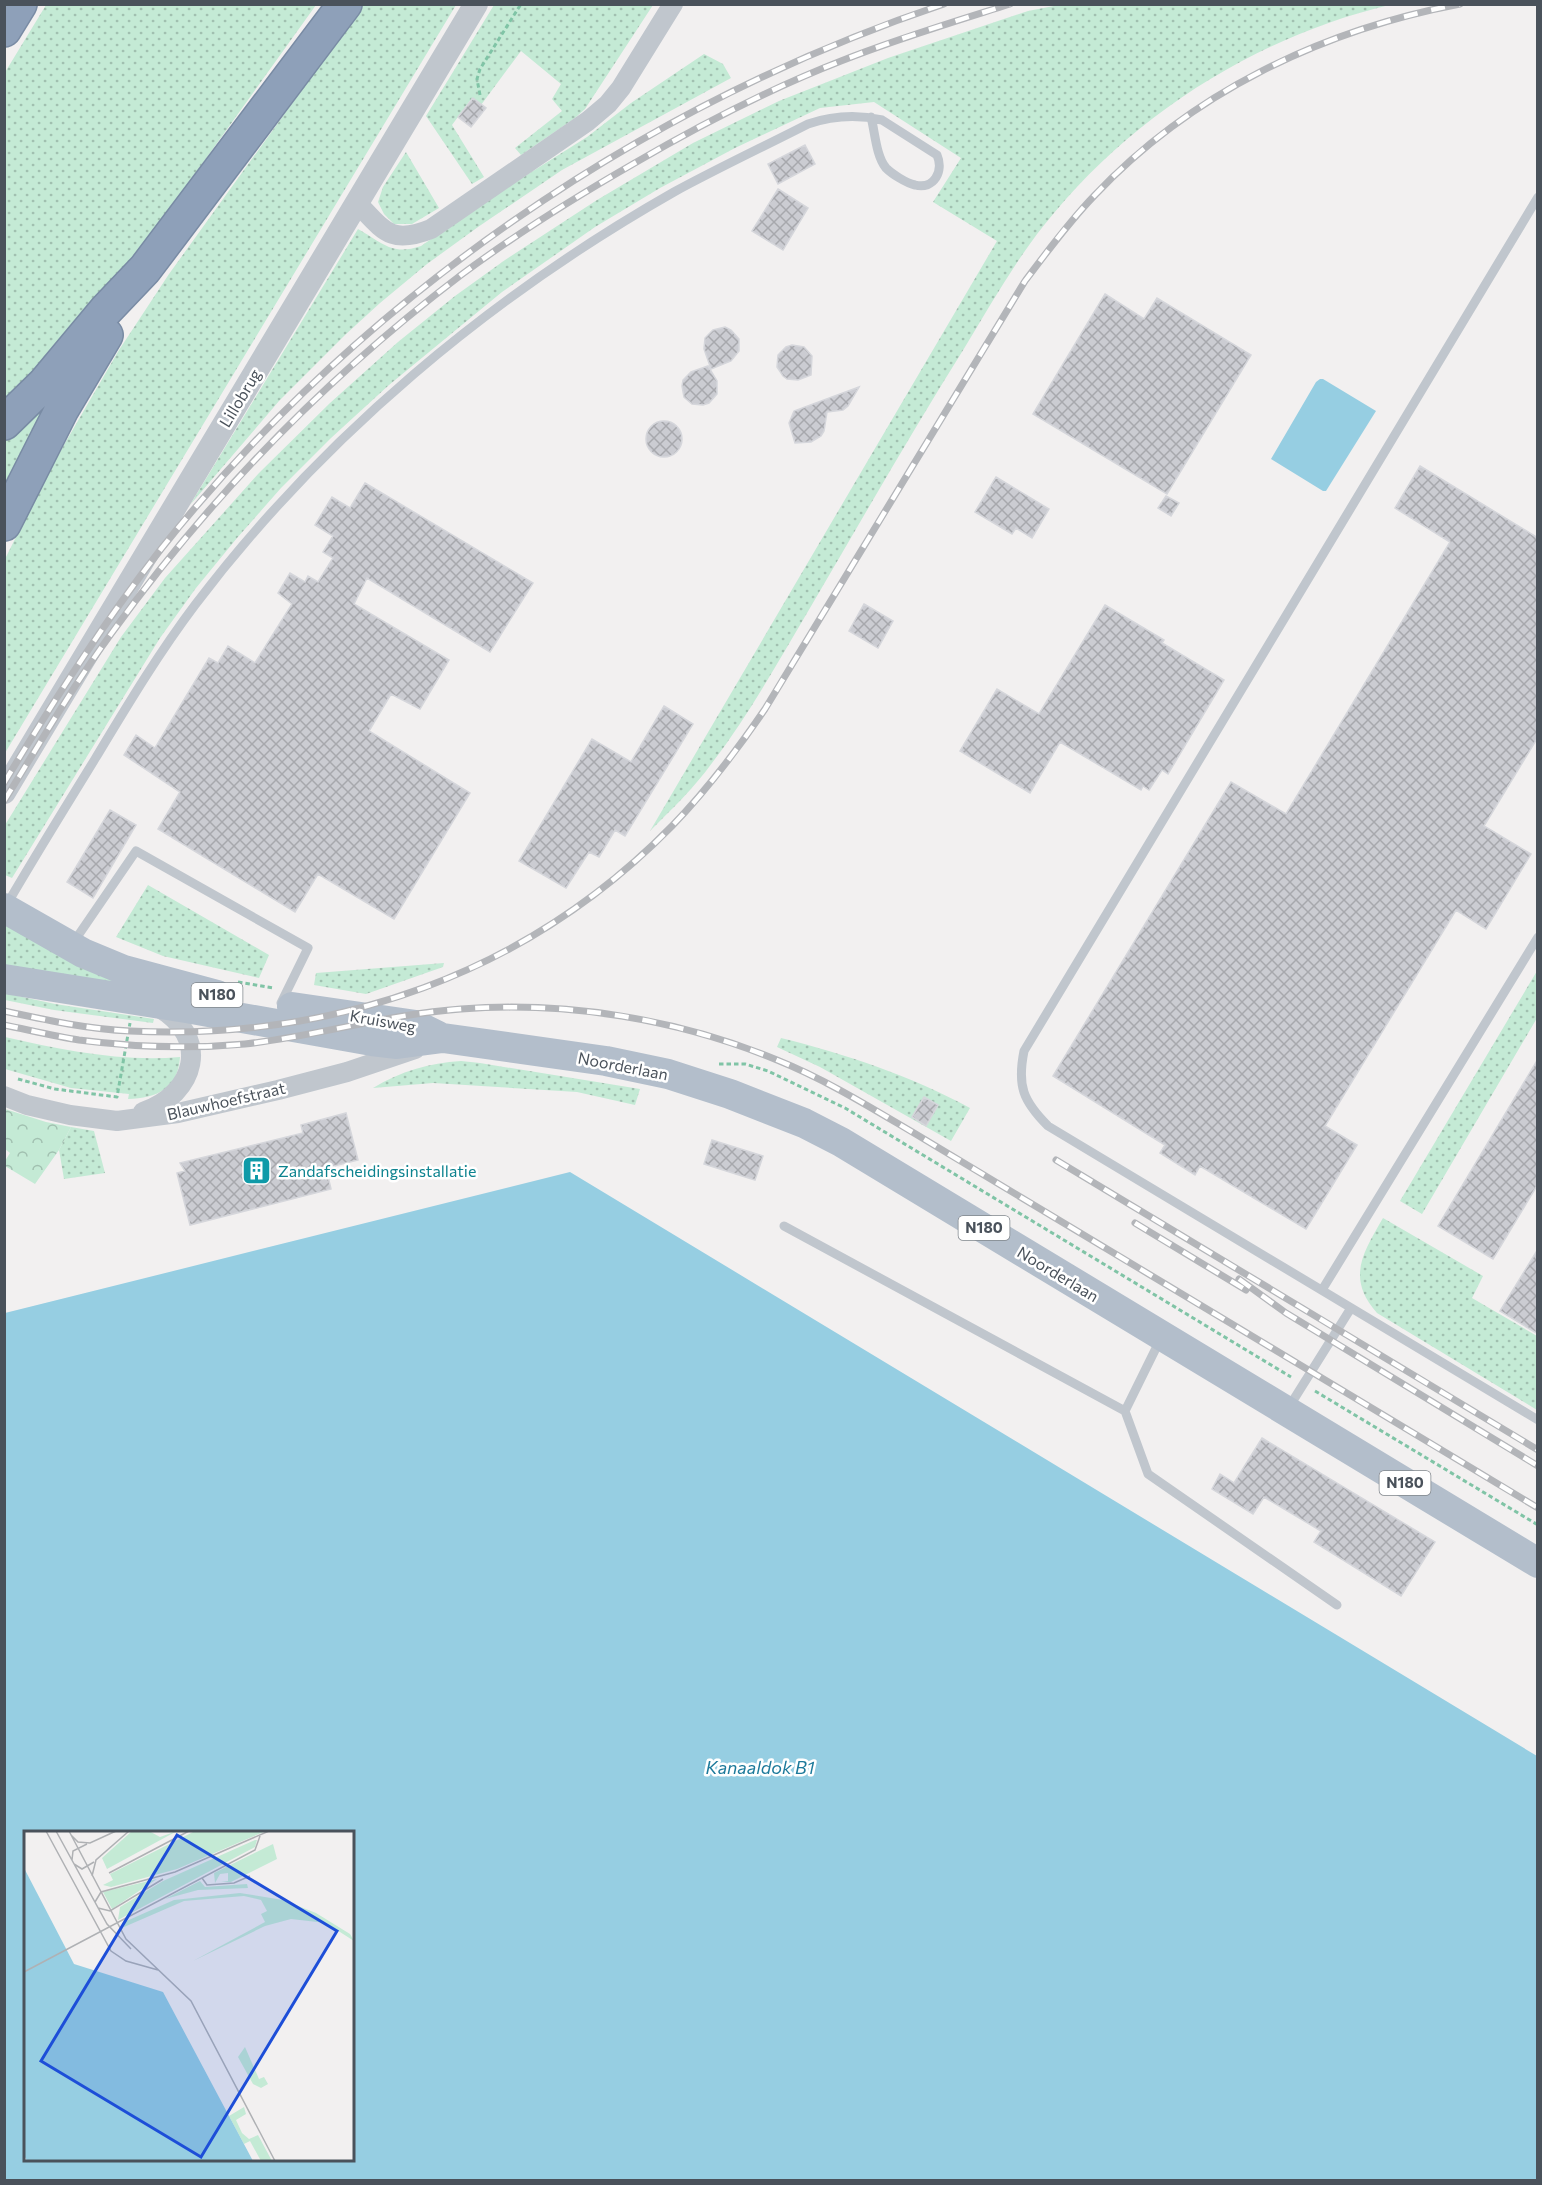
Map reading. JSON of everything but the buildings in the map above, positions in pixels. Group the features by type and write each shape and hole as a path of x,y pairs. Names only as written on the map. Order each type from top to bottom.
{"highway":[{"path":"4,30 20,4"},
{"path":"4,524 62,409 145,269 345,4"},
{"path":"4,423 44,384 105,311 145,269"}],"main road":[{"name":"Kruisweg","path":"4,908 71,946 124,970 216,995 283,998 416,1025 443,1038"},
{"name":"Kruisweg","path":"4,979 397,1044 443,1038"},
{"name":"Noorderlaan","path":"443,1038 606,1061 668,1074 730,1094 804,1123 841,1142 1162,1338 1538,1563"}],"street":[{"name":"Lillobrug","path":"4,792 476,4"},
{"path":"358,204 378,225 393,235 413,237 431,229 588,121 608,104 621,88 674,4"},
{"path":"117,1121 165,1102 180,1089 189,1073 191,1059 186,1033 176,1019 143,1002"},
{"name":"Blauwhoefstraat","path":"4,1096 27,1105 70,1115 117,1121 178,1113 347,1072 402,1055 443,1038"}],"lane":[{"path":"4,908 157,658 196,603 283,499 383,402 439,353 542,275 675,192 807,124 840,116 871,117 882,120 937,155 941,163 933,181 924,185 915,185 891,172 885,166 880,158 871,117"},
{"path":"1538,197 1024,1051 1020,1071 1022,1089 1031,1109 1048,1126 1538,1420"},
{"path":"71,946 136,851 308,948 283,998"},
{"path":"1322,1290 1538,937"},
{"path":"784,1226 1125,1411 1148,1474 1337,1605"},
{"path":"1286,1412 1351,1308"},
{"path":"1125,1411 1162,1338"}],"path":[{"path":"480,95 477,79 480,69 521,4"},
{"path":"232,981 283,998"},
{"path":"15,1079 55,1089 117,1097 143,1002"},
{"path":"708,1061 720,1064 745,1064 768,1071 845,1108 1538,1525"}],"green space":[{"path":"46,5 316,5 144,245 4,406 4,74"},
{"path":"363,5 456,5 5,753 4,561 50,469 119,350 169,274"},
{"path":"494,5 653,5 585,109 521,155 515,148 562,111 552,99 561,84 521,51 481,105 472,98 452,125 484,177 472,184 426,116"},
{"path":"1059,5 1389,5 1294,36 1205,82 1124,142 1054,213 1029,245 996,295 739,726 698,781 650,831 997,241 933,202 961,158 874,102 820,108 735,148 660,188 595,227 502,292 389,385 281,488 196,588 160,638 12,878 5,875 5,825 121,637 165,578 259,473 330,403 398,342 455,296 505,260 597,200 693,143 779,101 888,58 1028,11"},
{"path":"704,54 723,64 731,78 562,170 427,264 345,335 279,401 190,505 358,229 395,249 411,249 421,246 506,188 587,137 631,103"},
{"path":"406,152 439,208 412,224 394,224 384,214 378,202 383,187"},
{"path":"52,392 5,501 5,437"},
{"path":"148,885 269,955 259,978 163,956 116,937"},
{"path":"4,924 135,986 5,971"},
{"path":"444,963 443,967 366,994 314,985 316,973"},
{"path":"1537,971 1537,1018 1422,1214 1400,1201"},
{"path":"4,993 55,1004 154,1019 153,1023 54,1010 5,1000"},
{"path":"5,1037 114,1056 180,1057 175,1077 164,1090 148,1097 128,1099 129,1094 71,1088 5,1069"},
{"path":"781,1038 878,1067 948,1096 970,1108 951,1141 820,1067 777,1047"},
{"path":"461,1061 640,1089 635,1105 577,1092 433,1083 373,1088 416,1069"},
{"path":"5,1109 71,1127 59,1150 35,1184 5,1166 10,1153 5,1149"},
{"path":"71,1127 94,1131 105,1173 64,1179 59,1150"},
{"path":"1383,1218 1483,1276 1472,1298 1537,1336 1537,1410 1377,1313 1362,1288 1360,1277 1364,1254"}],"water":[{"path":"1320,379 1376,411 1326,491 1271,459 1316,382"},
{"name":"Kanaaldok B1","path":"570,1172 1537,1756 1537,2180 5,2180 5,1313"}],"railway":[{"path":"4,783 79,663 161,549 240,458 325,372 416,293 514,221 615,155 722,97 831,46 944,4"},
{"path":"4,801 97,654 188,535 273,441 318,397 412,314 461,275 589,190 709,122 761,96 841,61 1010,4"},
{"path":"4,1011 82,1026 130,1031 206,1031 281,1024 353,1010 424,988 491,959 555,922 615,878 672,826 732,755 765,709 1025,281 1094,196 1132,159 1173,126 1216,97 1262,71 1358,30 1409,15 1460,4"},
{"path":"4,1025 99,1042 141,1046 203,1046 245,1044 434,1012 501,1007 541,1008 622,1016 701,1034 796,1068 867,1105 1538,1508"},
{"path":"1056,1160 1538,1450"},
{"path":"1135,1223 1246,1290"},
{"path":"1239,1279 1286,1313 1538,1466"}],"place":[{"name":"Zandafscheidingsinstallatie","path":"257,1171"}]}
